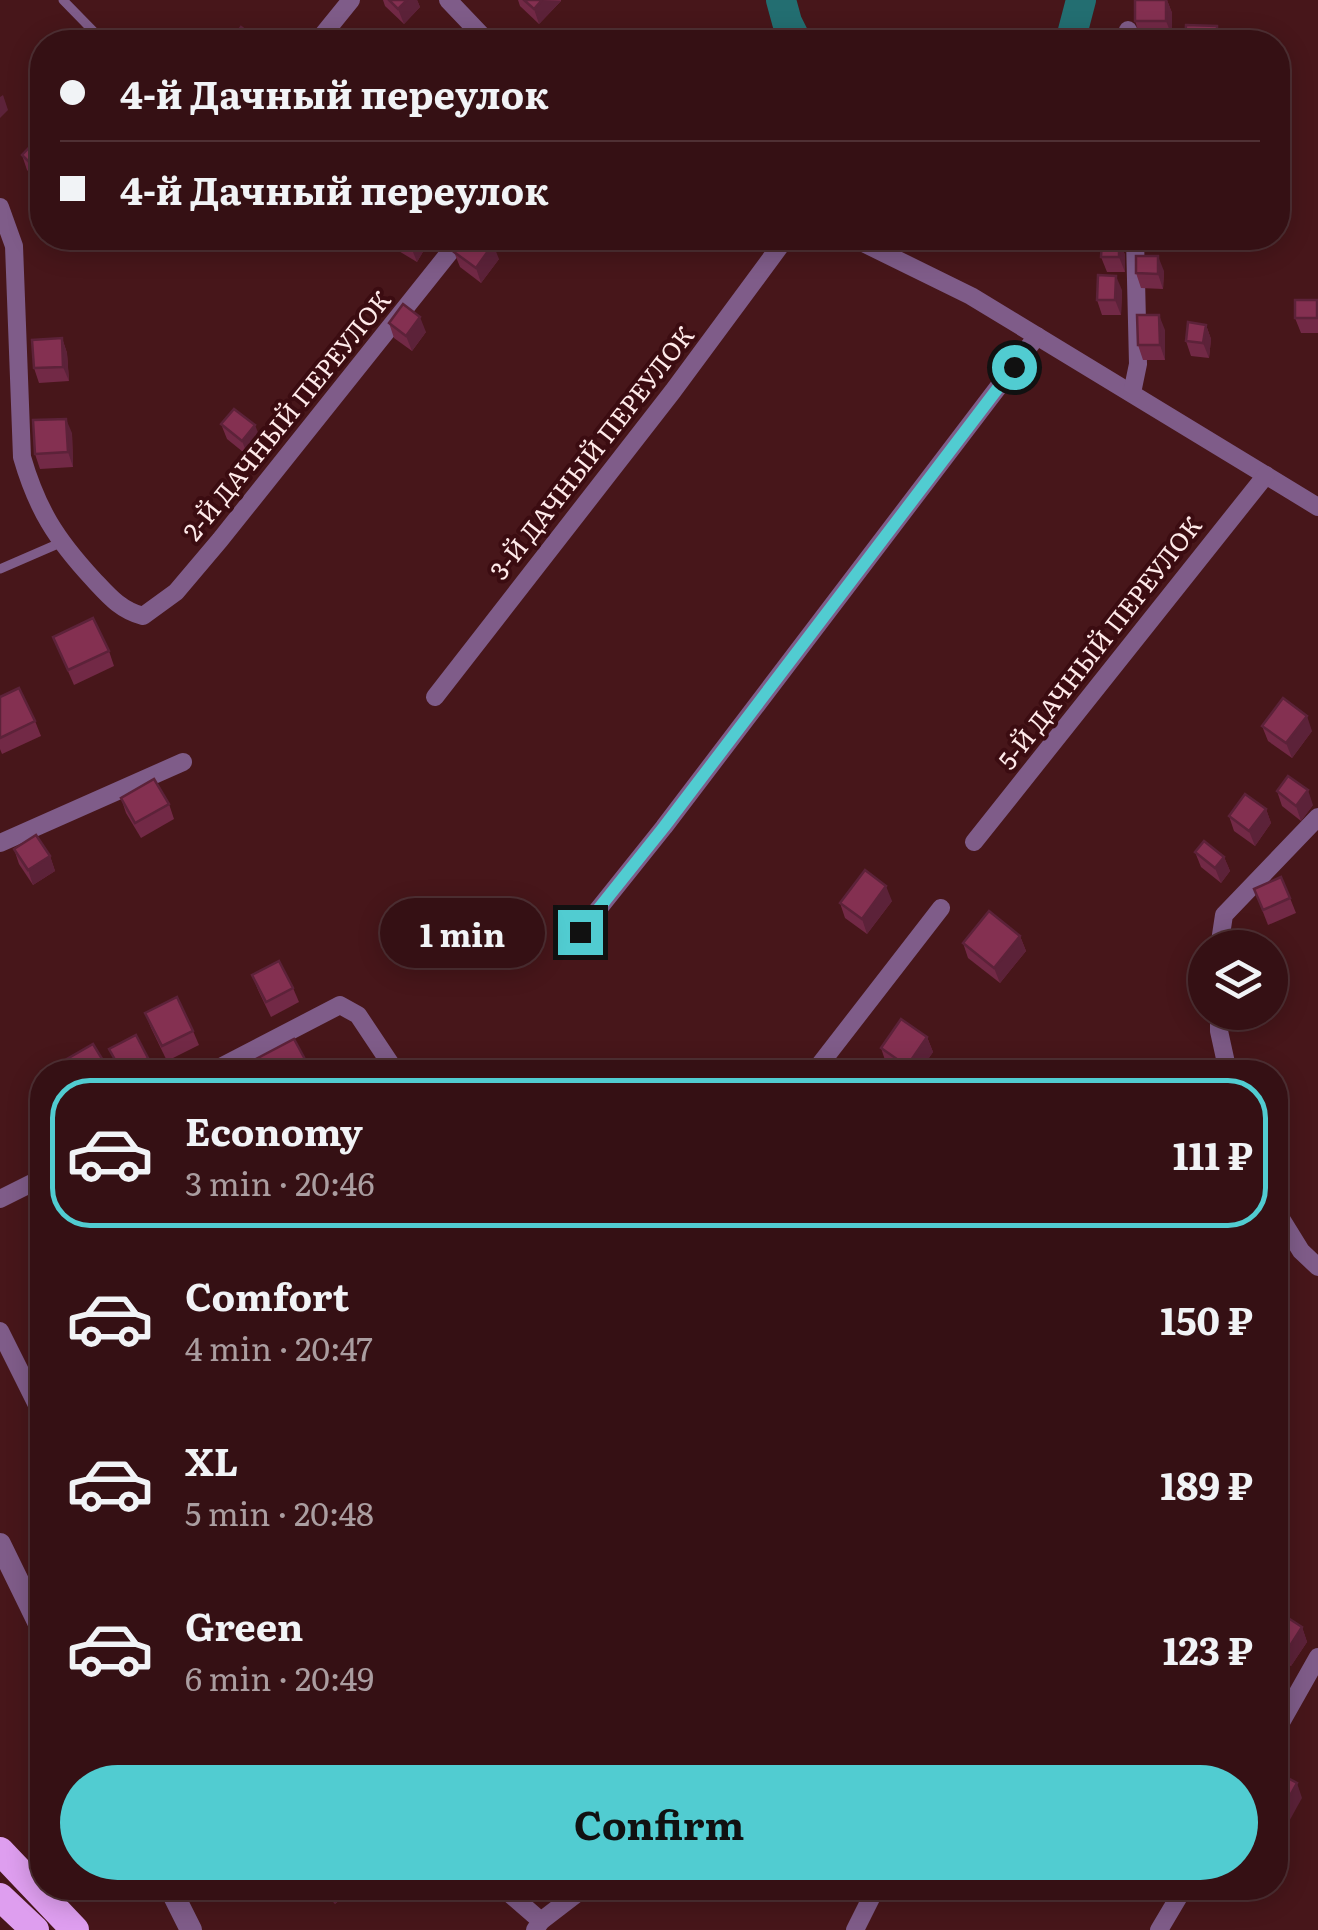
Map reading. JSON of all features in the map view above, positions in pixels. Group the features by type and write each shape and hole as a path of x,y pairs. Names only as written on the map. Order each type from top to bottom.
{"highway":[{"path":"0,1851 30,1883"},
{"path":"0,1896 34,1930"},
{"path":"47,1900 75,1930"}],"street":[{"path":"326,30 351,0"},
{"path":"448,0 477,30"},
{"path":"0,207 14,246 22,457 30,483 60,544"},
{"name":"2-Й ДАЧНЫЙ ПЕРЕУЛОК","path":"60,544 128,612 143,616 176,592 451,250"},
{"name":"3-Й ДАЧНЫЙ ПЕРЕУЛОК","path":"435,697 673,391 777,250"},
{"path":"878,250 971,296 1318,506"},
{"path":"1132,394 1138,364 1135,250"},
{"path":"580,932 1038,336"},
{"name":"5-Й ДАЧНЫЙ ПЕРЕУЛОК","path":"974,842 1266,475"},
{"path":"0,844 183,762"},
{"path":"1222,930 1224,915 1318,818"},
{"path":"823,1060 941,908"},
{"path":"234,1060 340,1005 358,1015 388,1060"},
{"path":"1219,1030 1225,1060"},
{"path":"0,1198 30,1184"},
{"path":"1288,1232 1318,1267"},
{"path":"0,1331 30,1391"},
{"path":"0,1544 30,1605"},
{"path":"1288,1710 1318,1657"},
{"path":"176,1900 191,1930"},
{"path":"514,1900 538,1926 569,1900"},
{"path":"855,1930 870,1900"},
{"path":"1159,1930 1177,1900"}],"lane":[{"path":"63,0 92,30"},
{"path":"0,569 60,544"}],"building":[{"path":"389,0 407,0 398,9"},
{"path":"524,0 542,0 534,9"},
{"path":"1135,0 1166,0 1166,21 1135,21"},
{"path":"1186,25 1217,26 1217,30 1186,30"},
{"path":"30,147 30,163 22,155"},
{"path":"456,250 489,250 476,268"},
{"path":"1101,250 1119,250 1119,257 1101,257"},
{"path":"1136,256 1158,256 1158,274 1136,273"},
{"path":"1098,275 1116,276 1115,300 1097,300"},
{"path":"1295,300 1317,300 1317,318 1295,318"},
{"path":"403,304 420,317 406,336 389,323"},
{"path":"1137,315 1159,315 1160,345 1138,345"},
{"path":"1188,322 1206,325 1203,343 1186,341"},
{"path":"62,338 63,367 34,368 32,340"},
{"path":"234,409 255,425 242,441 221,424"},
{"path":"66,419 68,452 35,454 33,420"},
{"path":"93,618 109,651 68,670 53,637"},
{"path":"19,688 35,721 0,738 0,697"},
{"path":"1283,698 1307,716 1286,743 1262,726"},
{"path":"1288,776 1308,790 1296,806 1277,791"},
{"path":"154,779 169,804 135,823 121,798"},
{"path":"1245,794 1266,809 1249,831 1229,816"},
{"path":"36,835 50,856 28,870 14,849"},
{"path":"1204,841 1224,857 1215,868 1195,852"},
{"path":"865,870 886,886 862,919 840,903"},
{"path":"1281,877 1290,898 1263,910 1254,889"},
{"path":"989,911 1020,936 994,968 963,943"},
{"path":"279,961 293,988 266,1002 252,975"},
{"path":"177,997 193,1031 162,1046 145,1013"},
{"path":"901,1019 927,1037 911,1060 898,1060 881,1048"},
{"path":"136,1035 148,1058 115,1060 109,1049"},
{"path":"294,1039 305,1060 257,1060"},
{"path":"93,1044 103,1060 68,1060"},
{"path":"1288,1618 1302,1627 1288,1649"},
{"path":"1288,1778 1297,1783 1288,1799"}],"waterway":[{"path":"781,0 791,30"},
{"path":"1073,30 1081,0"}],"route":[{"path":"580,932 1014,367"}]}
